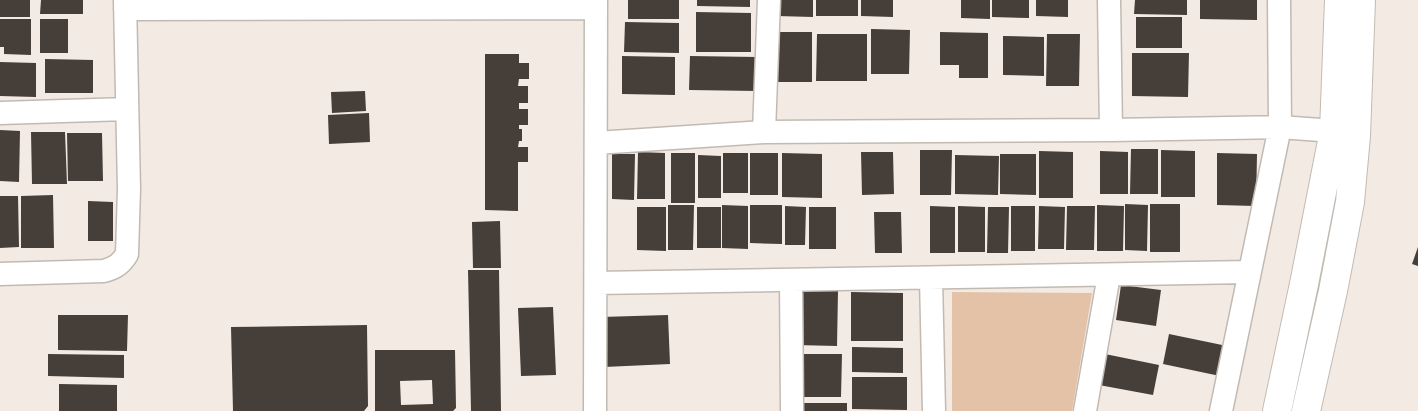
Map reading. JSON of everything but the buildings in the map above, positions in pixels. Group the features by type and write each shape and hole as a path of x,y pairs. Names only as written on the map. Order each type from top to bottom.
{"highway":[{"path":"1277,411 1334,131 1356,2"},
{"path":"1306,411 1333,291 1350,202 1356,136 1356,2"},
{"path":"1304,284 1333,291"}],"street":[{"path":"764,132 769,0"},
{"path":"1109,0 1111,130"},
{"path":"1221,411 1280,127 1279,0"},
{"path":"0,274 104,272 112,269 123,260 126,254 129,189 125,4 596,4 595,411"},
{"path":"0,113 128,109"},
{"path":"596,143 764,132 1280,127 1334,131"},
{"path":"596,284 1249,272"},
{"path":"1085,411 1109,274"},
{"path":"931,278 934,411"},
{"path":"791,280 792,411"}],"shaded area":[{"path":"952,292 1092,293 1072,411 952,411"}]}
